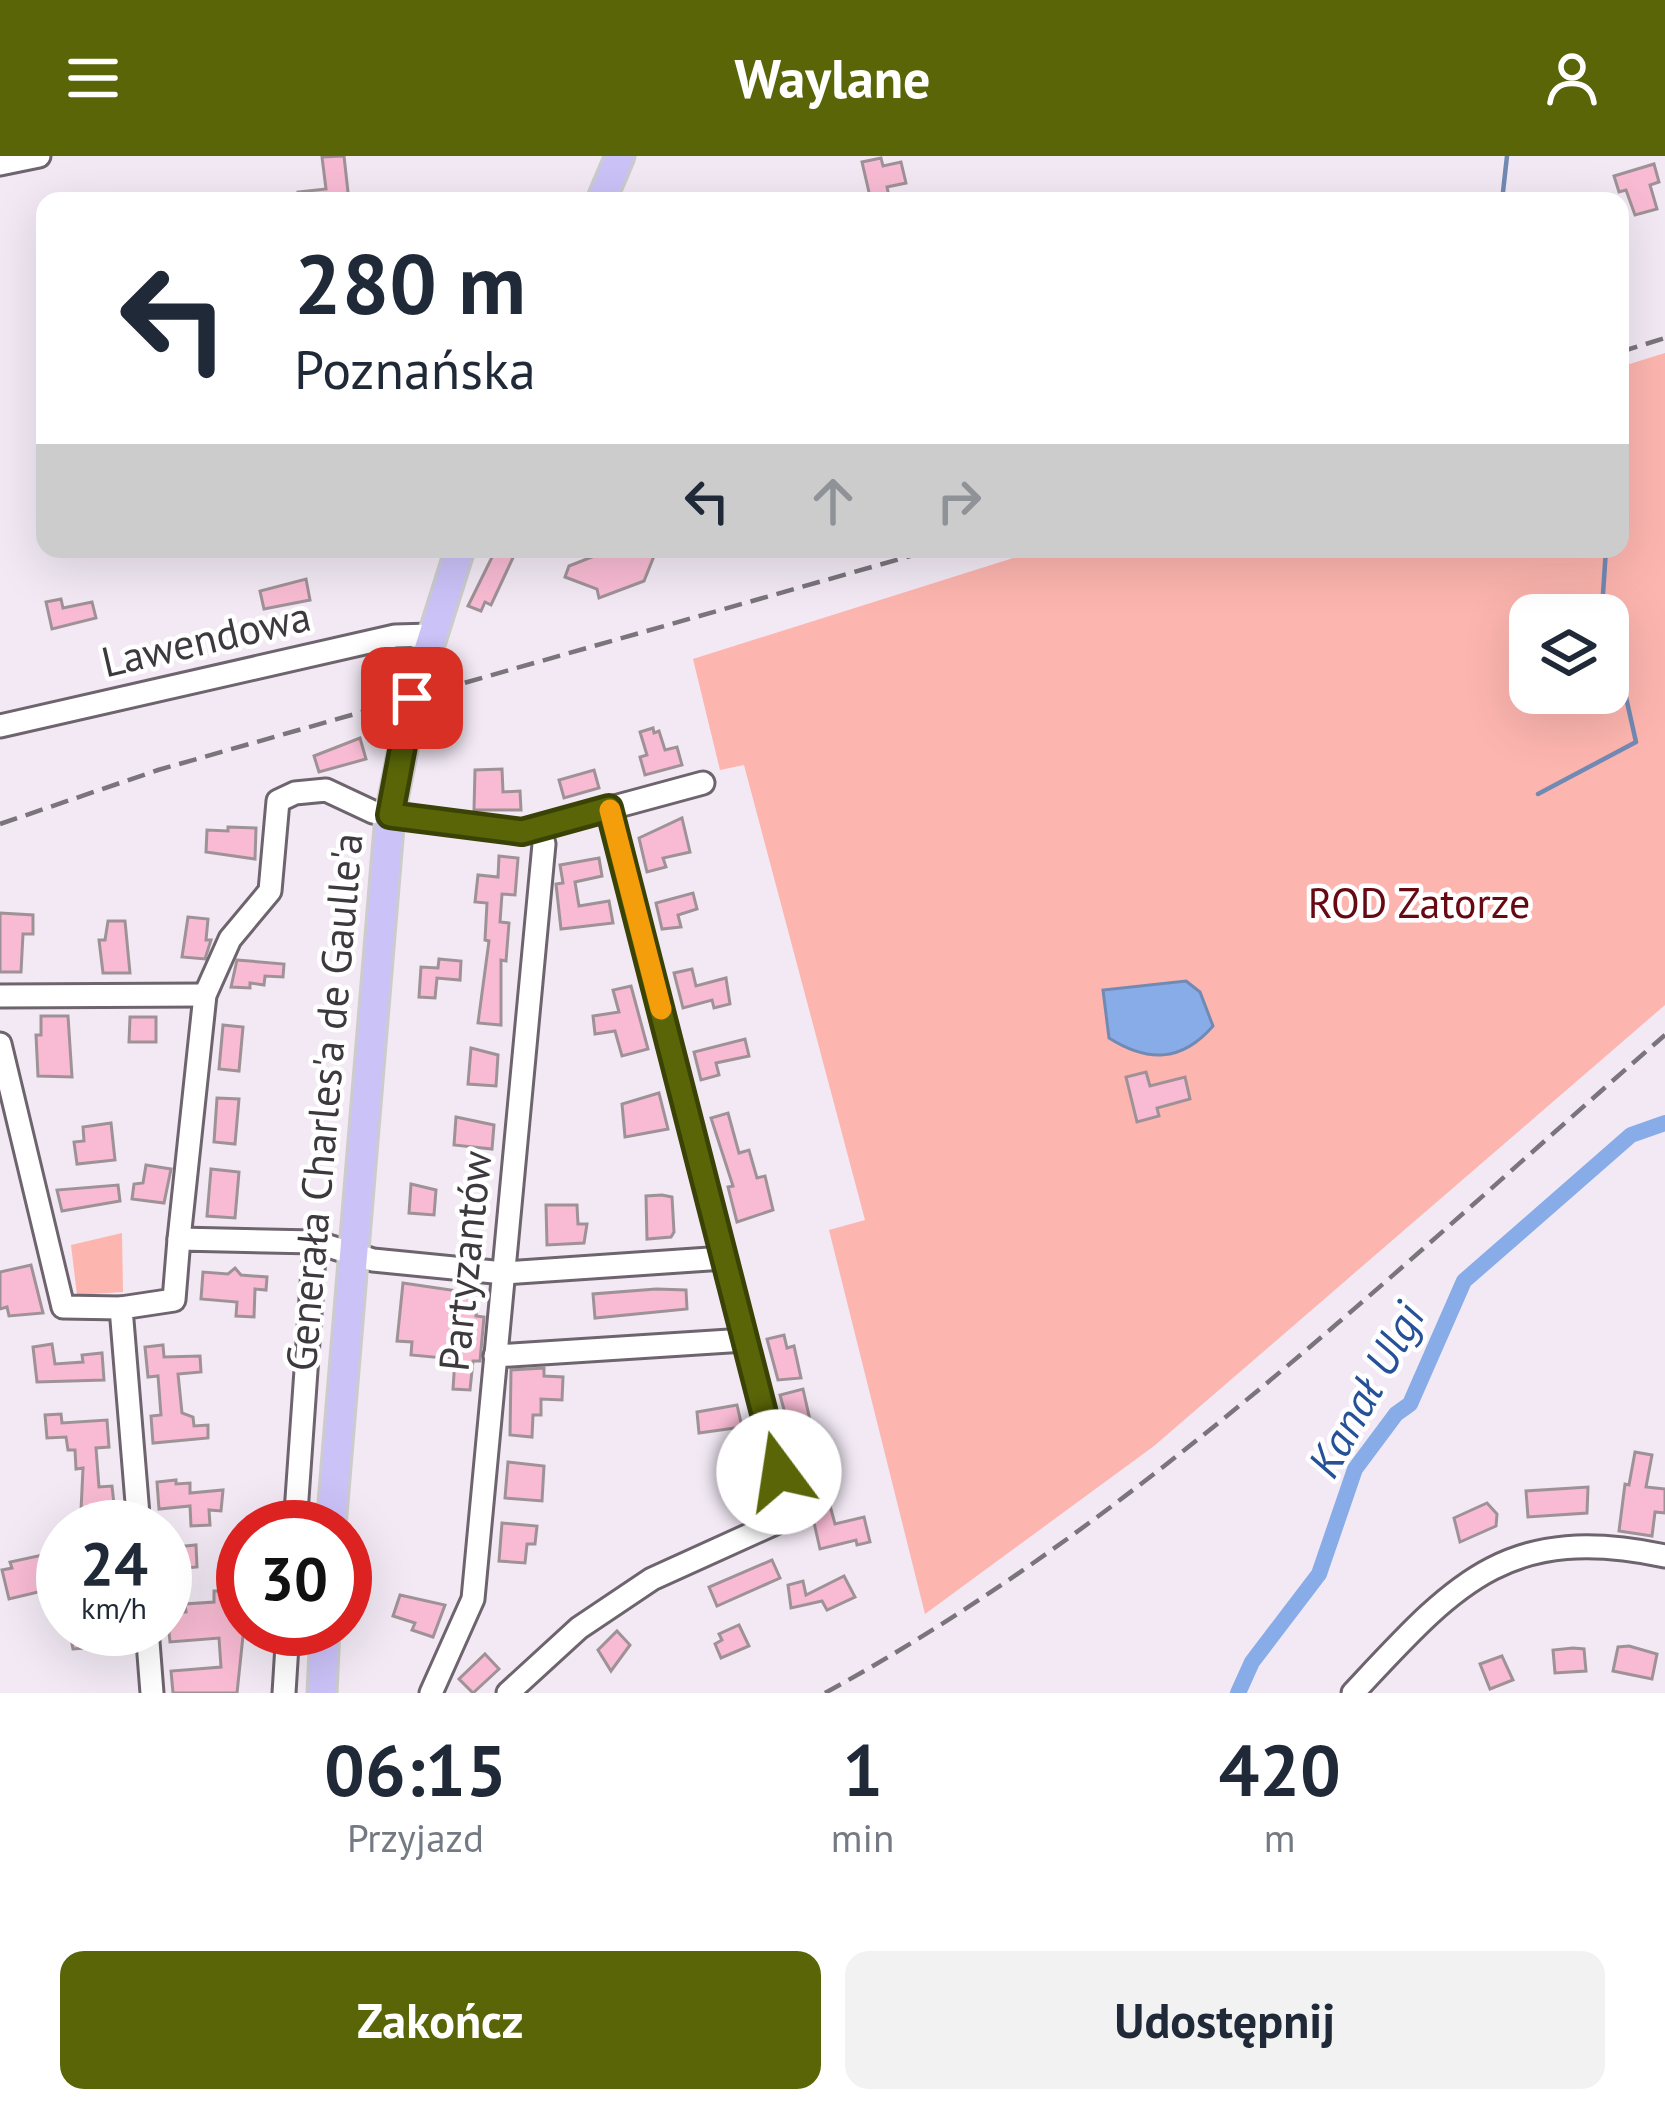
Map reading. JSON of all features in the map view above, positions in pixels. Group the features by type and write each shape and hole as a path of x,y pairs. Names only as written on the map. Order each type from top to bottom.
{"main road":[{"path":"605,192 620,156"},
{"name":"Generała Charles'a de Gaulle'a","path":"333,1500 390,815 410,711 457,558"},
{"path":"322,1693 324,1656"}],"street":[{"path":"0,164 39,156"},
{"name":"Lawendowa","path":"0,726 395,636 431,635"},
{"path":"0,1045 63,1307 121,1308 174,1300 205,995 230,939 270,891 278,801 295,793 326,790 373,812 522,832 703,783"},
{"path":"508,1693 579,1628 652,1579 790,1516 609,808"},
{"name":"Partyzantów","path":"431,1693 473,1599 544,844 539,828"},
{"path":"0,996 205,995"},
{"path":"179,1238 315,1243 373,1260 504,1273 724,1258"},
{"path":"297,1500 315,1243"},
{"path":"121,1308 137,1500"},
{"path":"495,1356 745,1340"},
{"path":"1353,1693 1394,1646 1492,1567 1532,1550 1581,1545 1665,1556"},
{"path":"149,1656 152,1693"},
{"path":"284,1693 286,1656"}],"green space":[{"name":"ROD Zatorze","path":"1665,353 1665,1005 1154,1446 925,1614 829,1230 865,1220 744,765 720,770 693,659 1013,558 1629,558 1629,364"},
{"path":"122,1233 123,1292 77,1295 71,1245"}],"water":[{"path":"1186,981 1200,992 1213,1026 1189,1047 1150,1055 1109,1038 1103,990"}],"building":[{"path":"344,156 348,192 298,192 326,189 322,157"},
{"path":"881,158 883,166 901,162 906,183 887,187 888,192 869,192 862,162"},
{"path":"1654,164 1659,182 1650,185 1657,209 1635,215 1629,192 1619,192 1614,176"},
{"path":"492,558 513,558 491,605 485,602 481,611 468,606"},
{"path":"589,558 653,558 644,581 599,598 597,589 565,577 569,566"},
{"path":"306,579 310,600 264,609 260,591"},
{"path":"61,599 63,608 92,602 96,618 52,629 46,602"},
{"path":"653,728 654,733 659,731 665,750 677,747 682,765 645,775 640,757 647,755 640,732"},
{"path":"360,738 366,759 319,772 314,756"},
{"path":"502,769 503,792 520,791 521,810 474,810 475,770"},
{"path":"594,770 599,788 564,798 559,780"},
{"path":"682,818 690,852 663,858 666,867 647,872 639,838"},
{"path":"228,827 256,828 255,859 206,852 207,830 228,831"},
{"path":"499,856 518,858 515,895 502,894 500,922 509,923 506,961 501,960 501,1025 478,1023 489,941 485,940 487,903 475,902 478,875 498,877"},
{"path":"599,858 602,876 575,882 579,906 609,901 613,923 561,929 556,884 563,883 560,865"},
{"path":"693,893 697,909 678,915 681,927 662,929 656,903"},
{"path":"0,913 33,915 33,934 23,934 21,972 0,972"},
{"path":"188,917 208,919 206,940 211,940 205,959 182,957"},
{"path":"108,921 125,921 130,973 103,973 99,940 105,940"},
{"path":"439,959 461,961 460,980 437,978 435,998 419,997 421,967 438,968"},
{"path":"237,960 284,964 283,977 265,976 264,985 250,983 250,988 231,987"},
{"path":"692,969 696,986 726,978 730,1004 714,1008 712,1000 683,1008 674,973"},
{"path":"631,986 648,1049 622,1056 615,1031 595,1034 593,1016 619,1012 613,990"},
{"path":"41,1016 68,1016 72,1077 38,1076 36,1035 41,1035"},
{"path":"130,1017 156,1017 156,1042 129,1042"},
{"path":"223,1025 243,1027 239,1071 219,1069"},
{"path":"745,1039 749,1056 716,1063 719,1075 701,1080 694,1052"},
{"path":"471,1048 498,1055 496,1086 468,1084"},
{"path":"1146,1072 1150,1086 1185,1077 1190,1099 1157,1108 1159,1116 1137,1122 1126,1077"},
{"path":"659,1093 668,1129 625,1137 622,1104"},
{"path":"217,1098 239,1099 235,1144 214,1142"},
{"path":"728,1113 739,1153 749,1150 757,1178 765,1176 773,1210 737,1222 728,1187 733,1186 711,1118"},
{"path":"456,1117 494,1125 492,1149 454,1145"},
{"path":"111,1123 115,1160 77,1164 74,1142 84,1141 83,1127"},
{"path":"146,1165 171,1169 164,1203 132,1199 134,1184 143,1183"},
{"path":"211,1169 239,1172 235,1218 207,1216"},
{"path":"411,1184 436,1190 434,1215 409,1213"},
{"path":"118,1185 120,1201 62,1211 57,1190"},
{"path":"646,1196 672,1197 674,1232 671,1237 647,1239"},
{"path":"546,1205 577,1205 578,1224 587,1224 584,1243 547,1245"},
{"path":"31,1265 43,1313 9,1316 7,1307 0,1309 0,1272"},
{"path":"235,1268 241,1275 267,1277 266,1290 255,1289 254,1317 236,1316 237,1302 201,1299 203,1272 228,1274"},
{"path":"403,1283 478,1294 476,1316 484,1317 480,1361 473,1361 470,1390 453,1389 455,1359 411,1355 412,1342 397,1341"},
{"path":"686,1290 687,1309 595,1318 593,1294"},
{"path":"784,1335 787,1348 794,1346 801,1378 778,1380 767,1339"},
{"path":"52,1344 55,1364 83,1362 82,1355 102,1353 104,1380 37,1382 33,1347"},
{"path":"163,1345 164,1357 200,1356 201,1372 178,1374 182,1413 193,1417 194,1426 208,1425 208,1438 153,1443 151,1416 161,1415 158,1376 148,1377 145,1347"},
{"path":"544,1368 544,1376 563,1377 562,1400 541,1399 541,1415 533,1415 532,1437 510,1435 511,1370"},
{"path":"803,1389 823,1478 804,1483 780,1395"},
{"path":"737,1405 742,1427 699,1433 697,1412"},
{"path":"61,1414 62,1423 107,1420 109,1447 96,1448 99,1487 112,1486 114,1500 82,1500 83,1468 76,1469 75,1450 68,1450 66,1437 47,1438 45,1415"},
{"path":"1635,1452 1652,1455 1646,1487 1665,1489 1665,1513 1655,1512 1652,1536 1619,1531"},
{"path":"508,1462 544,1466 542,1501 505,1498"},
{"path":"157,1482 190,1483 190,1493 223,1490 216,1511 209,1510 210,1525 192,1526 192,1500 158,1500"},
{"path":"1588,1487 1587,1513 1528,1517 1526,1491"},
{"path":"829,1502 835,1524 864,1517 870,1542 857,1545 856,1540 820,1549 810,1505"},
{"path":"1487,1503 1497,1514 1496,1526 1460,1542 1454,1518"},
{"path":"502,1523 537,1526 535,1544 527,1544 525,1563 499,1561"},
{"path":"192,1545 196,1545 197,1567 192,1567"},
{"path":"36,1556 36,1592 9,1599 2,1570 12,1568 10,1562"},
{"path":"772,1560 780,1578 717,1606 709,1587"},
{"path":"844,1576 855,1597 827,1610 822,1601 791,1608 788,1585 803,1581 806,1595"},
{"path":"216,1591 216,1638 192,1640 192,1604 214,1602"},
{"path":"400,1595 445,1605 433,1637 412,1630 415,1623 393,1616"},
{"path":"739,1625 749,1646 721,1658 715,1644 722,1640 719,1634"},
{"path":"617,1631 630,1645 611,1671 598,1650"},
{"path":"1618,1647 1657,1654 1652,1679 1613,1671"},
{"path":"1584,1649 1586,1671 1555,1673 1553,1650"},
{"path":"485,1654 499,1669 473,1693 459,1679"},
{"path":"220,1656 241,1656 237,1693 173,1693 171,1671 221,1667"},
{"path":"1502,1656 1513,1680 1490,1689 1480,1664"}],"waterway":[{"path":"1503,192 1507,156"},
{"path":"1603,594 1605,558"},
{"path":"1538,794 1636,742 1629,711"},
{"name":"Kanał Ulgi","path":"1238,1693 1252,1662 1319,1574 1355,1469 1396,1414 1410,1404 1464,1281 1631,1135 1665,1123"}],"railway":[{"path":"1629,349 1665,338"},
{"path":"0,824 158,770 903,558"},
{"path":"825,1693 940,1625 1051,1551 1158,1471 1364,1300 1665,1035"}],"slow traffic":[{"path":"610,810 661,1009"}],"route":[{"path":"412,698 390,815 522,832 609,808 779,1472"}]}
